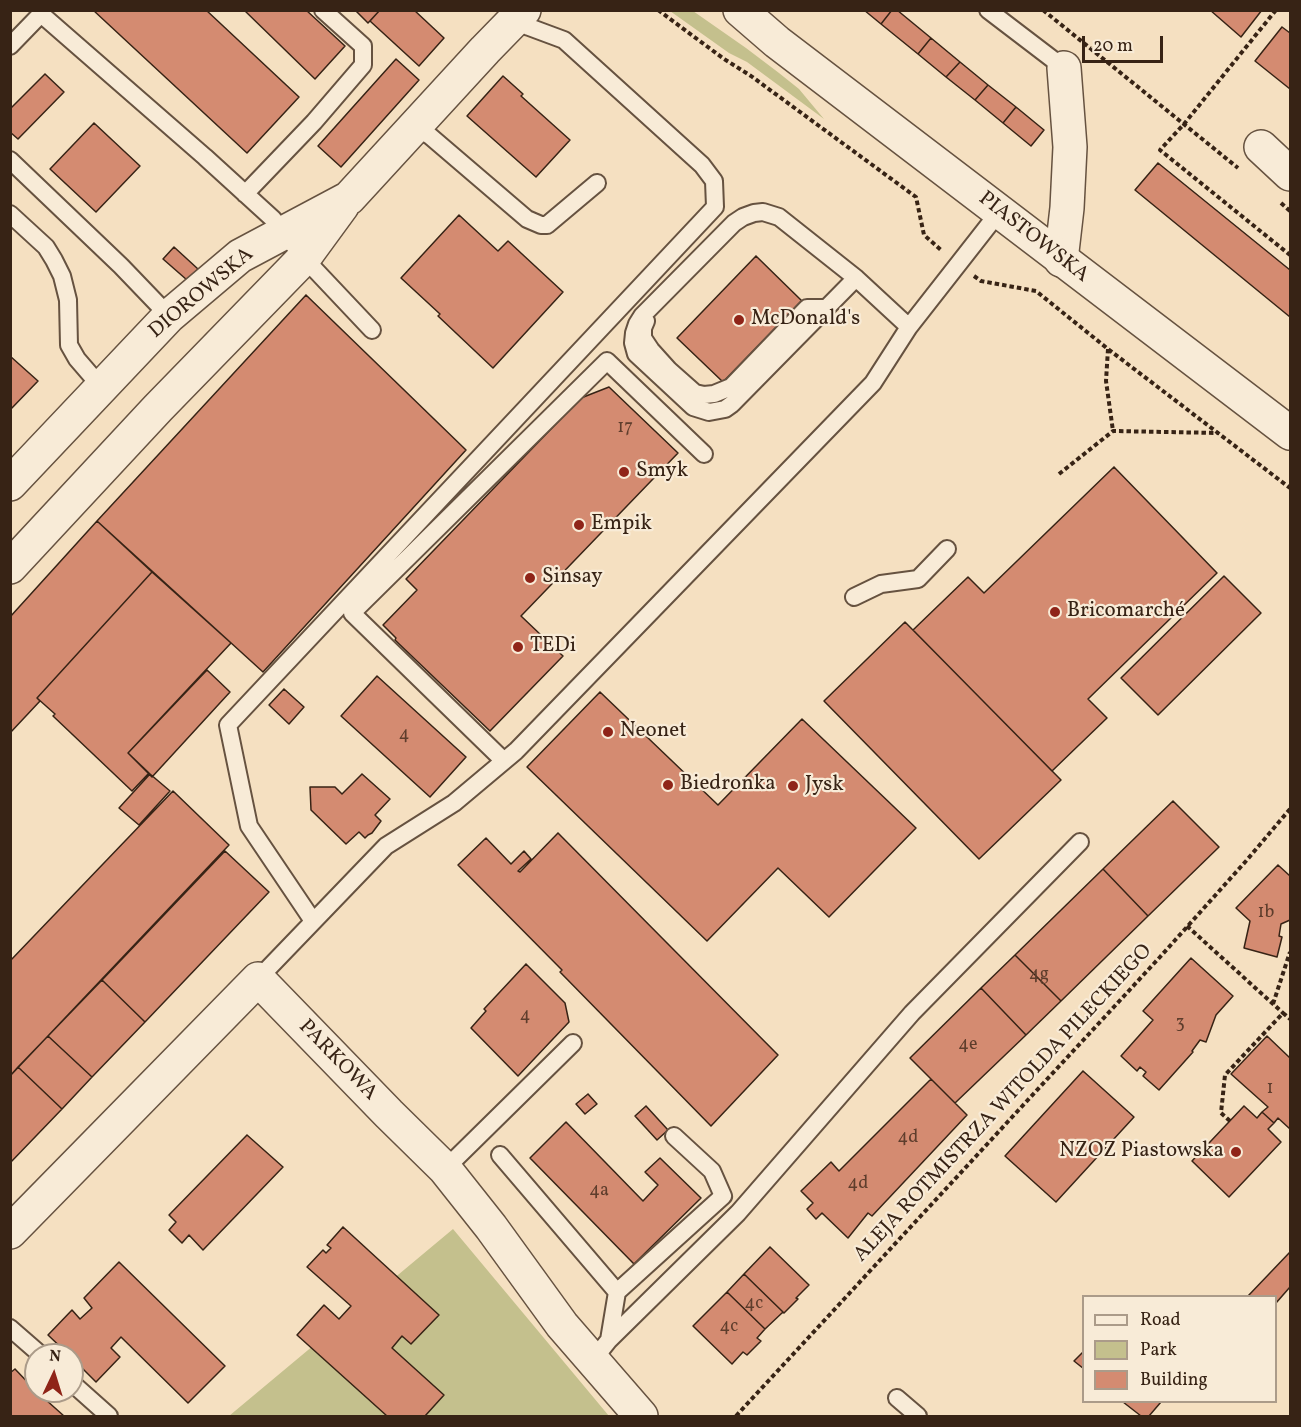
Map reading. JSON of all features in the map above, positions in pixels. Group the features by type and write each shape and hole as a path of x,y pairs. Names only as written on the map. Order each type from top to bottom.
{"street":[{"name":"PIASTOWSKA","path":"717,10 777,42"},
{"name":"PIASTOWSKA","path":"740,10 777,42 1290,433"},
{"name":"DIOROWSKA","path":"10,484 169,316 240,256 294,245 349,198 485,50 515,14"},
{"path":"1061,260 1067,208 1070,147 1064,68"},
{"path":"1253,161 1282,185"},
{"path":"10,567 158,408 294,245"},
{"path":"10,1232 258,979"},
{"name":"PARKOWA","path":"258,979 445,1169 491,1227 562,1325 601,1350 641,1416"}],"lane":[{"path":"245,194 314,122 363,65 363,45 323,10"},
{"path":"988,10 1064,68"},
{"path":"10,46 41,14 273,219 372,330"},
{"path":"313,921 249,826 228,725 715,207 714,181 702,165 564,40 529,27 515,14"},
{"path":"414,126 430,136 527,219 541,225 547,225 597,183"},
{"path":"10,160 121,266 169,316"},
{"path":"856,278 826,308 807,308 731,387 714,394 695,393 669,370 643,338 643,328 651,307 734,223 743,217 763,212 779,216 856,278 909,327"},
{"path":"258,979 386,846 454,803 516,751 873,383 909,327 999,212"},
{"path":"10,214 46,247 54,260 62,276 68,300 69,345 77,359 102,388"},
{"path":"504,761 352,613 607,361 704,454"},
{"path":"854,597 881,584 918,579 947,549"},
{"path":"601,1350 738,1213 912,1013 1080,842"},
{"path":"445,1169 573,1043"},
{"path":"601,1350 617,1293 723,1196 712,1171 674,1136"},
{"path":"500,1155 617,1293"},
{"path":"10,1328 27,1343"},
{"path":"84,1394 109,1416"},
{"path":"897,1398 918,1416"}],"path":[{"path":"658,10 916,197 924,235 938,247"},
{"path":"1043,10 1184,124 1253,161"},
{"path":"1276,10 1184,124 1160,150 1290,255"},
{"path":"1282,185 1290,211"},
{"path":"981,281 1035,291 1290,488"},
{"path":"1108,349 1106,381 1113,431"},
{"path":"1059,474 1113,431 1219,433"},
{"name":"ALEJA ROTMISTRZA WITOLDA PILECKIEGO","path":"736,1416 1029,1100 1246,861 1290,809"},
{"path":"1187,926 1290,1019"},
{"path":"1273,1004 1290,952"},
{"path":"1230,1121 1221,1113 1224,1075 1283,1013"}],"green space":[{"path":"670,11 693,11 746,48 799,89 824,119 747,62 729,53"},
{"path":"453,1229 609,1416 229,1416"}],"building":[{"path":"93,10 206,10 299,97 247,153"},
{"path":"244,10 306,10 345,46 315,79"},
{"path":"355,10 380,10 368,23"},
{"path":"380,10 414,10 444,38 419,66 370,21"},
{"path":"864,10 892,10 881,24"},
{"path":"892,10 897,10 931,38 918,54 881,24"},
{"path":"1210,10 1262,10 1241,37"},
{"path":"1282,27 1290,33 1290,89 1255,61"},
{"path":"931,38 960,62 946,77 918,54"},
{"path":"396,59 419,80 341,167 318,146"},
{"path":"960,62 988,85 975,100 946,77"},
{"path":"45,74 64,92 18,139 10,132 10,109"},
{"path":"503,76 523,94 521,96 570,140 536,177 467,116"},
{"path":"988,85 1016,107 1003,123 975,100"},
{"path":"1016,107 1044,130 1031,146 1003,123"},
{"path":"94,123 140,166 96,212 50,169"},
{"path":"1158,163 1290,270 1290,317 1135,190"},
{"path":"459,215 498,251 508,241 563,292 493,368 401,278"},
{"path":"174,247 198,269 187,280 163,259"},
{"name":"McDonald's","path":"756,256 802,301 723,382 677,338"},
{"path":"306,295 466,450 263,672 97,521"},
{"path":"10,356 38,381 10,410"},
{"path":"609,387 678,453 521,616 563,656 490,731 395,640 396,638 383,625 417,590 406,579 581,398"},
{"name":"Bricomarché","path":"1114,467 1217,573 1088,699 1107,718 1052,771 913,630 968,577 984,593"},
{"path":"97,521 152,572 37,698 40,701 10,733 10,617"},
{"path":"152,572 231,643 128,753 149,773 132,791 37,698"},
{"path":"1224,576 1261,613 1158,715 1121,678"},
{"path":"905,622 1061,780 979,859 824,701"},
{"path":"207,670 230,692 152,777 128,753"},
{"path":"377,676 466,757 430,797 341,716"},
{"path":"284,689 304,707 289,724 269,705"},
{"path":"600,692 718,805 802,719 916,828 829,917 778,868 707,941 527,767"},
{"path":"150,774 170,791 139,825 119,808"},
{"path":"362,774 390,799 375,815 381,821 372,833 365,838 359,832 346,844 311,810 310,787 335,787 342,794"},
{"path":"173,791 229,845 10,1076 10,961"},
{"path":"1173,801 1219,847 1148,916 1103,869"},
{"path":"558,833 778,1055 711,1126 458,865 486,838 511,864 524,851 531,859 518,871 520,872"},
{"path":"225,851 269,892 145,1022 102,980"},
{"path":"1278,865 1290,876 1290,920 1281,924 1279,936 1282,937 1277,957 1244,948 1250,921 1236,908"},
{"path":"1103,869 1148,916 1061,1001 1015,955"},
{"path":"1015,955 1061,1001 1026,1035 981,988"},
{"path":"1191,958 1233,996 1216,1015 1206,1042 1200,1040 1193,1052 1159,1090 1143,1076 1146,1072 1140,1067 1137,1071 1121,1056 1153,1020 1143,1011"},
{"path":"526,964 565,1003 569,1022 518,1076 471,1028 486,1011 484,1009"},
{"path":"102,980 145,1022 92,1077 48,1036"},
{"path":"981,988 1026,1035 955,1103 910,1058"},
{"path":"48,1036 92,1077 62,1109 18,1067"},
{"path":"1267,1036 1290,1058 1290,1129 1278,1118 1274,1123 1262,1112 1268,1107 1231,1074"},
{"path":"18,1067 62,1109 10,1163 10,1076"},
{"path":"1083,1071 1134,1117 1056,1202 1005,1156"},
{"path":"931,1079 967,1115 872,1216 868,1213 848,1238 822,1213 816,1219 807,1209 813,1203 801,1191 831,1162 839,1171"},
{"path":"588,1094 597,1104 585,1114 576,1104"},
{"path":"646,1106 668,1130 657,1140 635,1116"},
{"name":"NZOZ Piastowska","path":"1244,1106 1257,1118 1262,1112 1274,1123 1268,1129 1281,1142 1229,1197 1192,1161"},
{"path":"566,1122 643,1201 658,1185 645,1172 660,1158 701,1198 634,1264 530,1158"},
{"path":"247,1135 283,1167 203,1250 189,1235 182,1243 169,1230 176,1222 169,1215"},
{"path":"343,1227 439,1315 411,1344 402,1336 392,1348 444,1395 425,1416 387,1416 297,1335 324,1305 339,1319 351,1306 307,1267 323,1250 326,1253 331,1248 327,1245"},
{"path":"770,1247 809,1285 784,1313 744,1274"},
{"path":"1290,1252 1290,1287 1277,1302 1277,1295 1249,1295"},
{"path":"119,1262 225,1366 188,1403 121,1337 111,1348 120,1357 96,1382 84,1370 84,1343 56,1343 48,1335 72,1310 80,1319 92,1308 84,1298"},
{"path":"744,1274 783,1312 765,1329 727,1292"},
{"path":"727,1292 765,1329 757,1338 761,1341 747,1355 743,1352 732,1364 693,1326"},
{"path":"1082,1353 1082,1367 1074,1361"},
{"path":"15,1369 24,1378 24,1403 49,1403 64,1416 10,1416 10,1373"},
{"path":"1124,1403 1160,1403 1149,1416 1141,1416"}],"place":[{"name":"McDonald's","path":"739,320"},
{"name":"Smyk","path":"624,472"},
{"name":"Empik","path":"579,525"},
{"name":"Sinsay","path":"530,578"},
{"name":"Bricomarché","path":"1055,612"},
{"name":"TEDi","path":"518,647"},
{"name":"Neonet","path":"608,732"},
{"name":"Biedronka","path":"668,785"},
{"name":"Jysk","path":"793,786"},
{"name":"NZOZ Piastowska","path":"1236,1152"}]}
